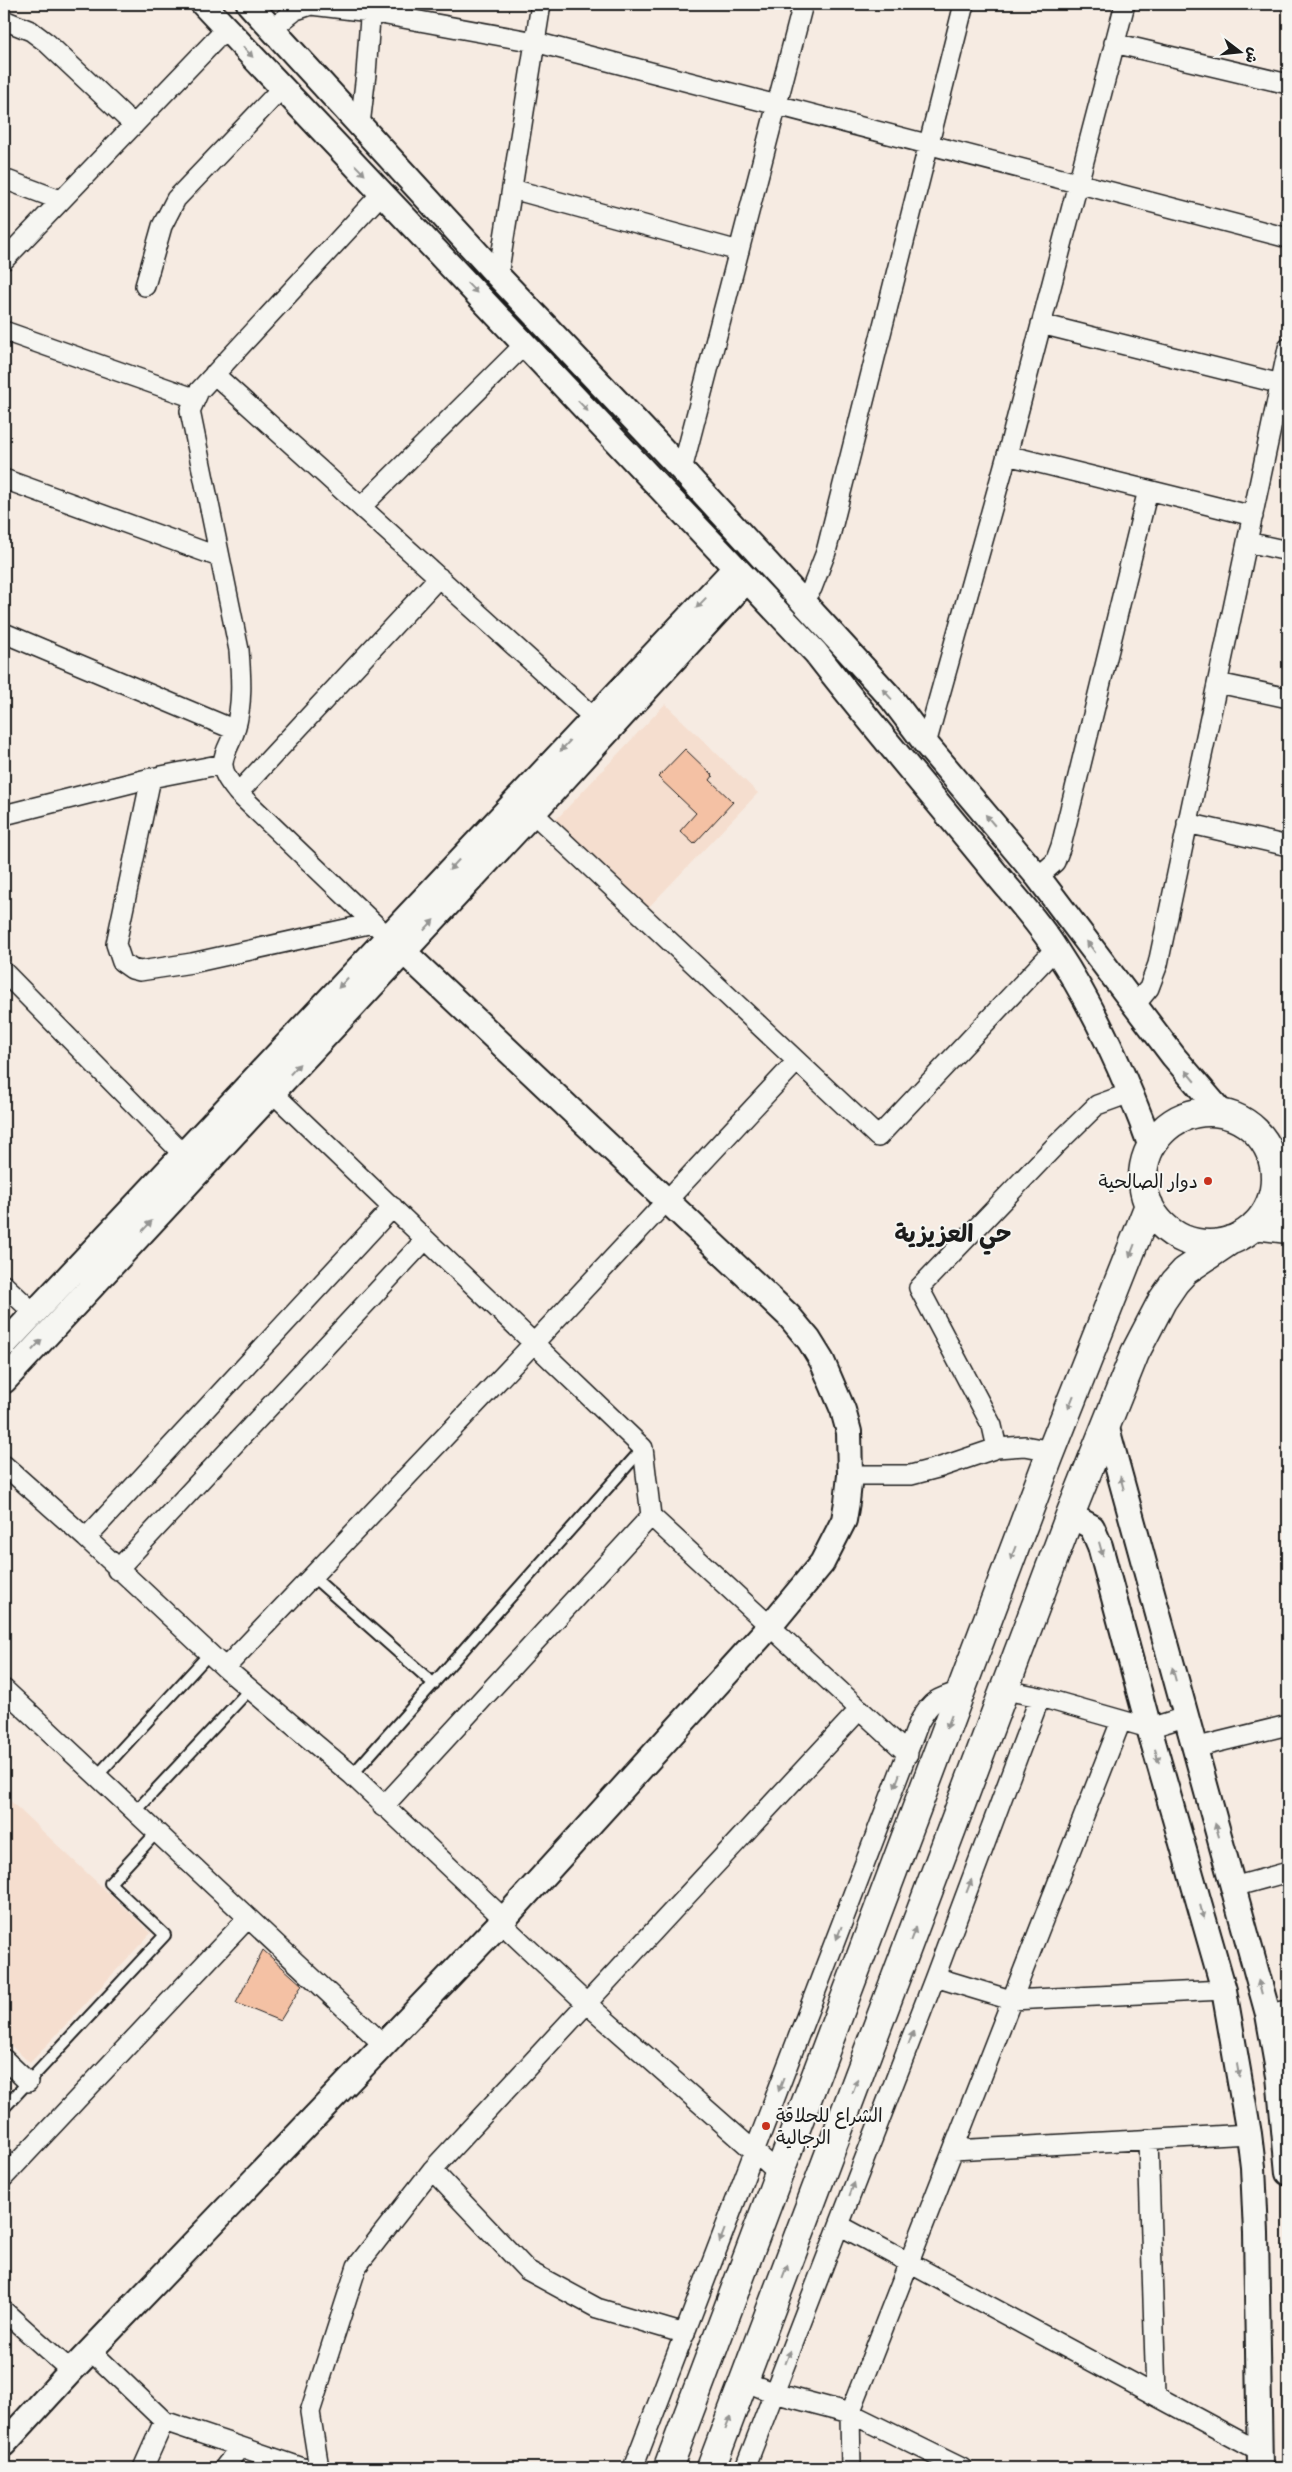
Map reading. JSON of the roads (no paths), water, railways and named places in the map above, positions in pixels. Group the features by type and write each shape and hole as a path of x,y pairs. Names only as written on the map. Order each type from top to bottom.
{"main road":[{"path":"711,2468 1070,1514 1135,1353 1162,1301 1185,1271 1255,1225 1266,1211 1273,1194 1280,1162 1253,1129 1243,1122 1222,1113 1194,1114 1181,1118 1159,1135 1151,1147 1143,1176 1149,1205 1165,1227 1189,1241 1203,1244 1231,1240"},
{"path":"668,2468 1052,1450 1149,1205"},
{"path":"1255,1225 1288,1229"}],"street":[{"path":"203,4 816,653 1056,948 1091,1012 1130,1092 1151,1147"},
{"path":"249,4 498,276 682,470 892,699 926,744 1038,877 1174,1057 1222,1113"},
{"path":"498,276 541,4"},
{"path":"682,470 803,4"},
{"path":"802,601 812,588 826,552 964,4"},
{"path":"926,744 1007,455 1125,4"},
{"path":"272,29 296,10 311,5 370,8 535,42 1288,238"},
{"path":"360,125 366,74 370,8"},
{"path":"4,20 31,32 48,43 134,125"},
{"path":"4,260 226,29"},
{"path":"1114,42 1288,84"},
{"path":"145,286 162,226 176,199 282,88"},
{"path":"4,179 60,200"},
{"path":"512,189 739,251"},
{"path":"4,2444 71,2371 502,1920 770,1626 822,1564 844,1520 850,1475 850,1442 843,1410 822,1361 809,1340 789,1316 404,952 238,793 228,780 223,764 235,730 240,691 239,650 191,419 194,398 382,193"},
{"path":"1041,324 1282,394"},
{"path":"4,331 194,398"},
{"path":"361,507 525,344"},
{"path":"1135,1005 1149,988 1158,964 1247,542 1282,394 1288,348"},
{"path":"214,374 594,717"},
{"path":"1007,455 1253,516"},
{"path":"4,479 219,557"},
{"path":"1038,877 1055,862 1061,846 1148,490"},
{"path":"1247,542 1288,551"},
{"path":"4,1345 182,1153 380,929 740,574"},
{"path":"4,1381 533,813 740,574"},
{"path":"238,793 439,577"},
{"path":"4,633 235,730"},
{"path":"1218,682 1288,698"},
{"path":"4,815 151,778 223,764"},
{"path":"151,778 116,944 119,956 126,966 140,971 380,929"},
{"path":"533,813 878,1137 1056,948"},
{"path":"1187,823 1288,846"},
{"path":"4,972 182,1153"},
{"path":"225,1668 534,1343 797,1061"},
{"path":"997,1448 992,1426 919,1288 1054,1147 1097,1105 1130,1092"},
{"path":"273,1093 643,1448 652,1516 908,1754"},
{"path":"86,1538 393,1208"},
{"path":"118,1570 426,1240"},
{"path":"4,1285 34,1313"},
{"path":"1106,1425 1233,1887 1278,2012 1279,2076 1288,2173"},
{"path":"850,1475 911,1475 997,1448 1024,1446 1052,1450"},
{"path":"4,1466 86,1538 209,1654 352,1776 586,2003 780,2173"},
{"path":"1070,1514 1092,1527 1096,1535 1224,1990 1253,2166 1260,2460"},
{"path":"383,1807 652,1516"},
{"path":"4,1689 384,2045"},
{"path":"633,2468 927,1707 935,1700 961,1690"},
{"path":"1005,1690 1040,1697 1149,1728 1185,1717"},
{"path":"745,2468 935,1977 1040,1697"},
{"path":"319,2468 310,2412 357,2266 432,2170 860,1709"},
{"path":"851,2468 850,2412 1121,1721"},
{"path":"1194,1748 1288,1725"},
{"path":"1233,1887 1288,1872"},
{"path":"4,2177 248,1918"},
{"path":"935,1977 1011,2000 1224,1990"},
{"path":"4,2059 28,2082"},
{"path":"953,2150 1249,2134"},
{"path":"1148,2139 1156,2395"},
{"path":"432,2170 527,2270 597,2308 685,2334"},
{"path":"839,2225 1156,2395 1260,2460"},
{"path":"4,2311 71,2371"},
{"path":"91,2351 164,2421 303,2468"},
{"path":"744,2381 774,2393 850,2412 962,2468"},
{"path":"143,2468 164,2421"},
{"path":"224,2468 240,2447"}],"lane":[{"path":"352,1776 643,1448"},
{"path":"312,1576 434,1684"},
{"path":"97,1776 209,1654"},
{"path":"135,1812 250,1689"},
{"path":"4,2108 165,1935 110,1883 157,1832"}],"place":[{"name":"دوار الصالحية","path":"1208,1181"},
{"name":"الشراع للحلاقة الرجالية","path":"766,2126"}],"district":[{"name":"حي العزيزية","path":"953,1234"}]}
